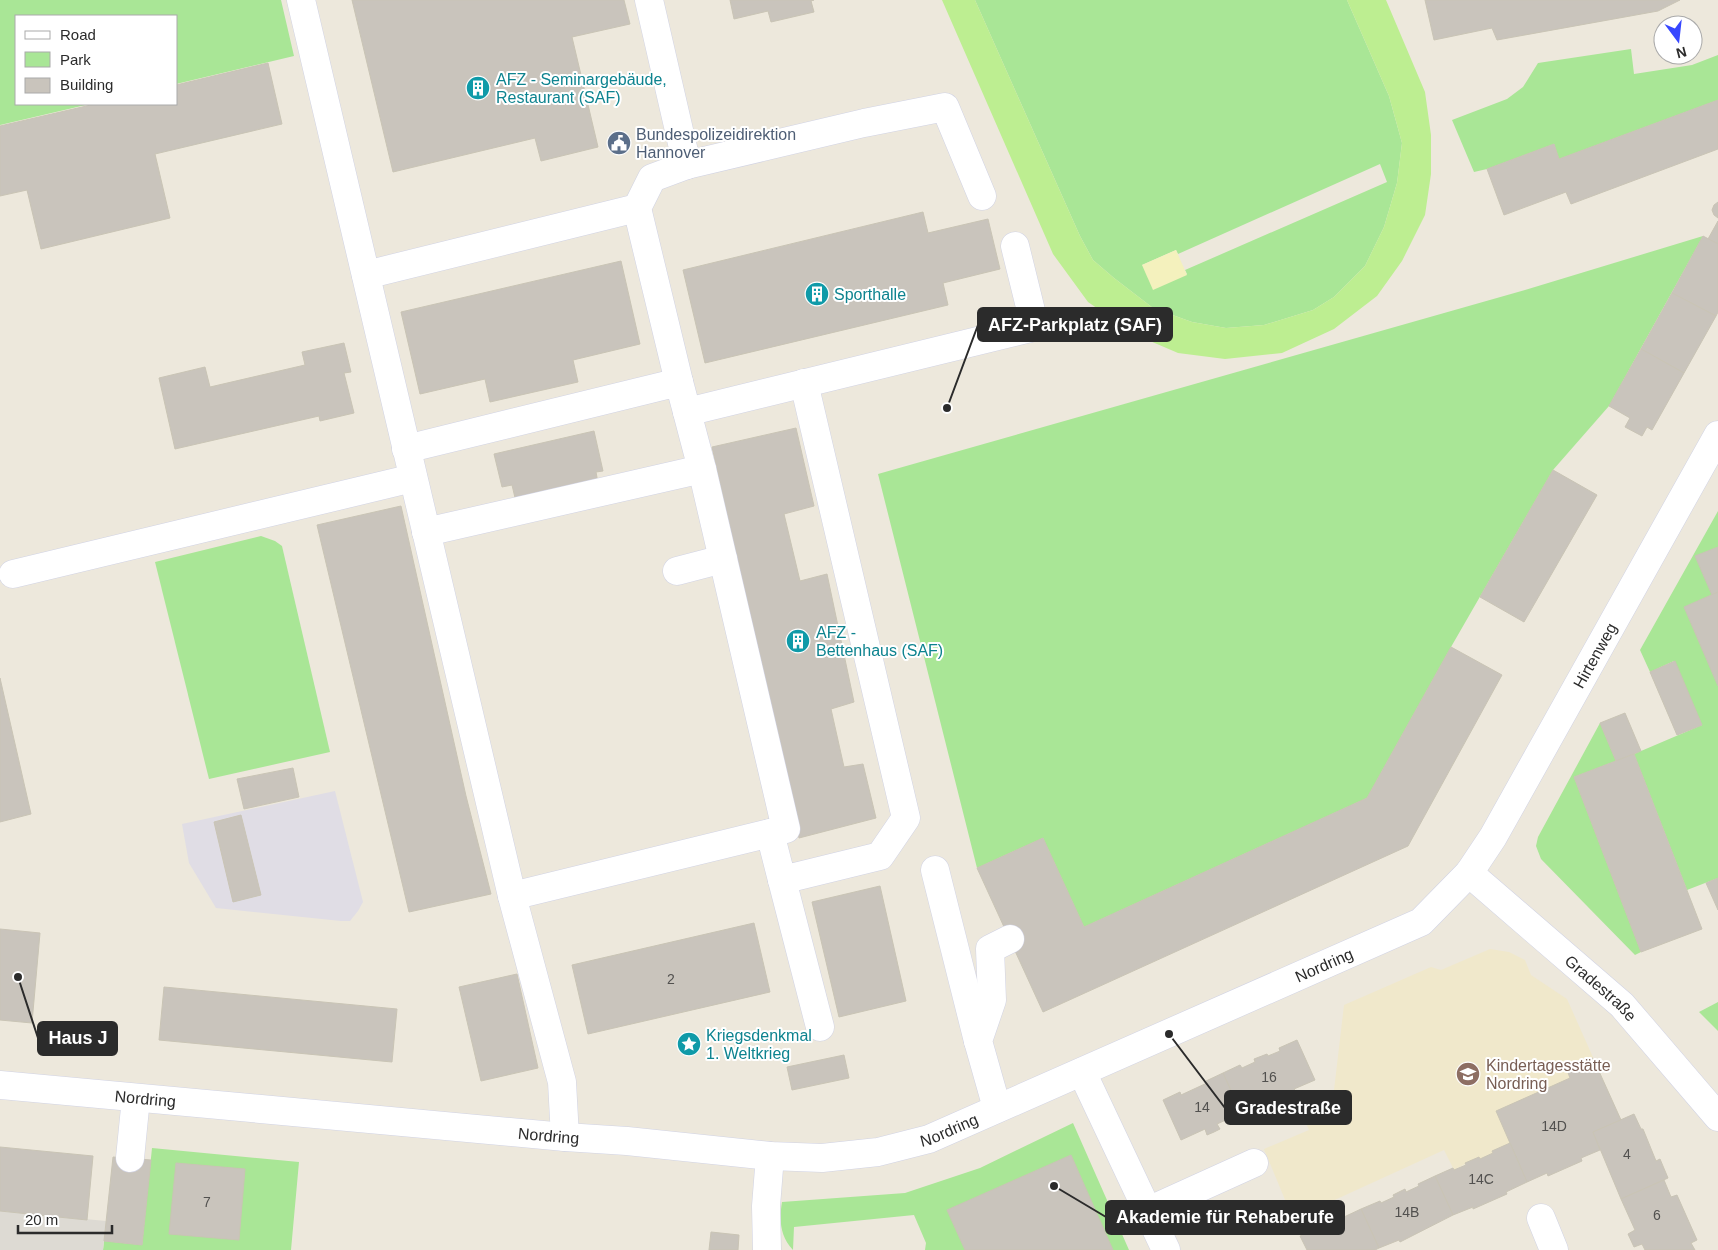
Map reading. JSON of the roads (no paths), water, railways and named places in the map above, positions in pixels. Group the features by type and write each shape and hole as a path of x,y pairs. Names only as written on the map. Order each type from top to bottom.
{"street":[{"path":"301,0 512,896 562,1082 566,1138"},
{"path":"649,0 687,165"},
{"path":"512,896 558,877 786,829 758,758 723,559 637,208 652,178 687,165 864,123 945,107 982,196"},
{"path":"366,275 637,208"},
{"path":"687,412 1035,327 1015,246"},
{"path":"406,449 679,382"},
{"path":"782,880 880,856 906,818 804,383"},
{"name":"Hirtenweg","path":"1469,873 1493,837 1718,435"},
{"path":"426,532 702,469"},
{"path":"13,574 413,478"},
{"path":"676,571 723,559"},
{"path":"770,833 820,1027"},
{"path":"935,870 997,1108"},
{"name":"Nordring","path":"0,1085 566,1138 627,1141 770,1156 822,1158 878,1152 929,1139 1421,922 1469,873"},
{"name":"Gradestraße","path":"1469,873 1622,1005 1718,1117"},
{"path":"978,1041 992,1000 990,948 1010,940"},
{"path":"1082,1072 1166,1250"},
{"path":"130,1158 136,1098"},
{"path":"767,1250 766,1206 770,1156"},
{"path":"1148,1211 1254,1163"},
{"path":"1541,1218 1554,1250"}],"place":[{"name":"AFZ - Seminargebäude, Restaurant (SAF)","path":"478,88"},
{"name":"Bundespolizeidirektion Hannover","path":"619,143"},
{"name":"Sporthalle","path":"817,294"},
{"name":"AFZ-Parkplatz (SAF)","path":"947,408"},
{"name":"AFZ - Bettenhaus (SAF)","path":"798,641"},
{"name":"Haus J","path":"18,977"},
{"name":"Gradestraße","path":"1169,1034"},
{"name":"Kriegsdenkmal 1. Weltkrieg","path":"689,1044"},
{"name":"Kindertagesstätte Nordring","path":"1468,1074"},
{"name":"Akademie für Rehaberufe","path":"1054,1186"}]}
